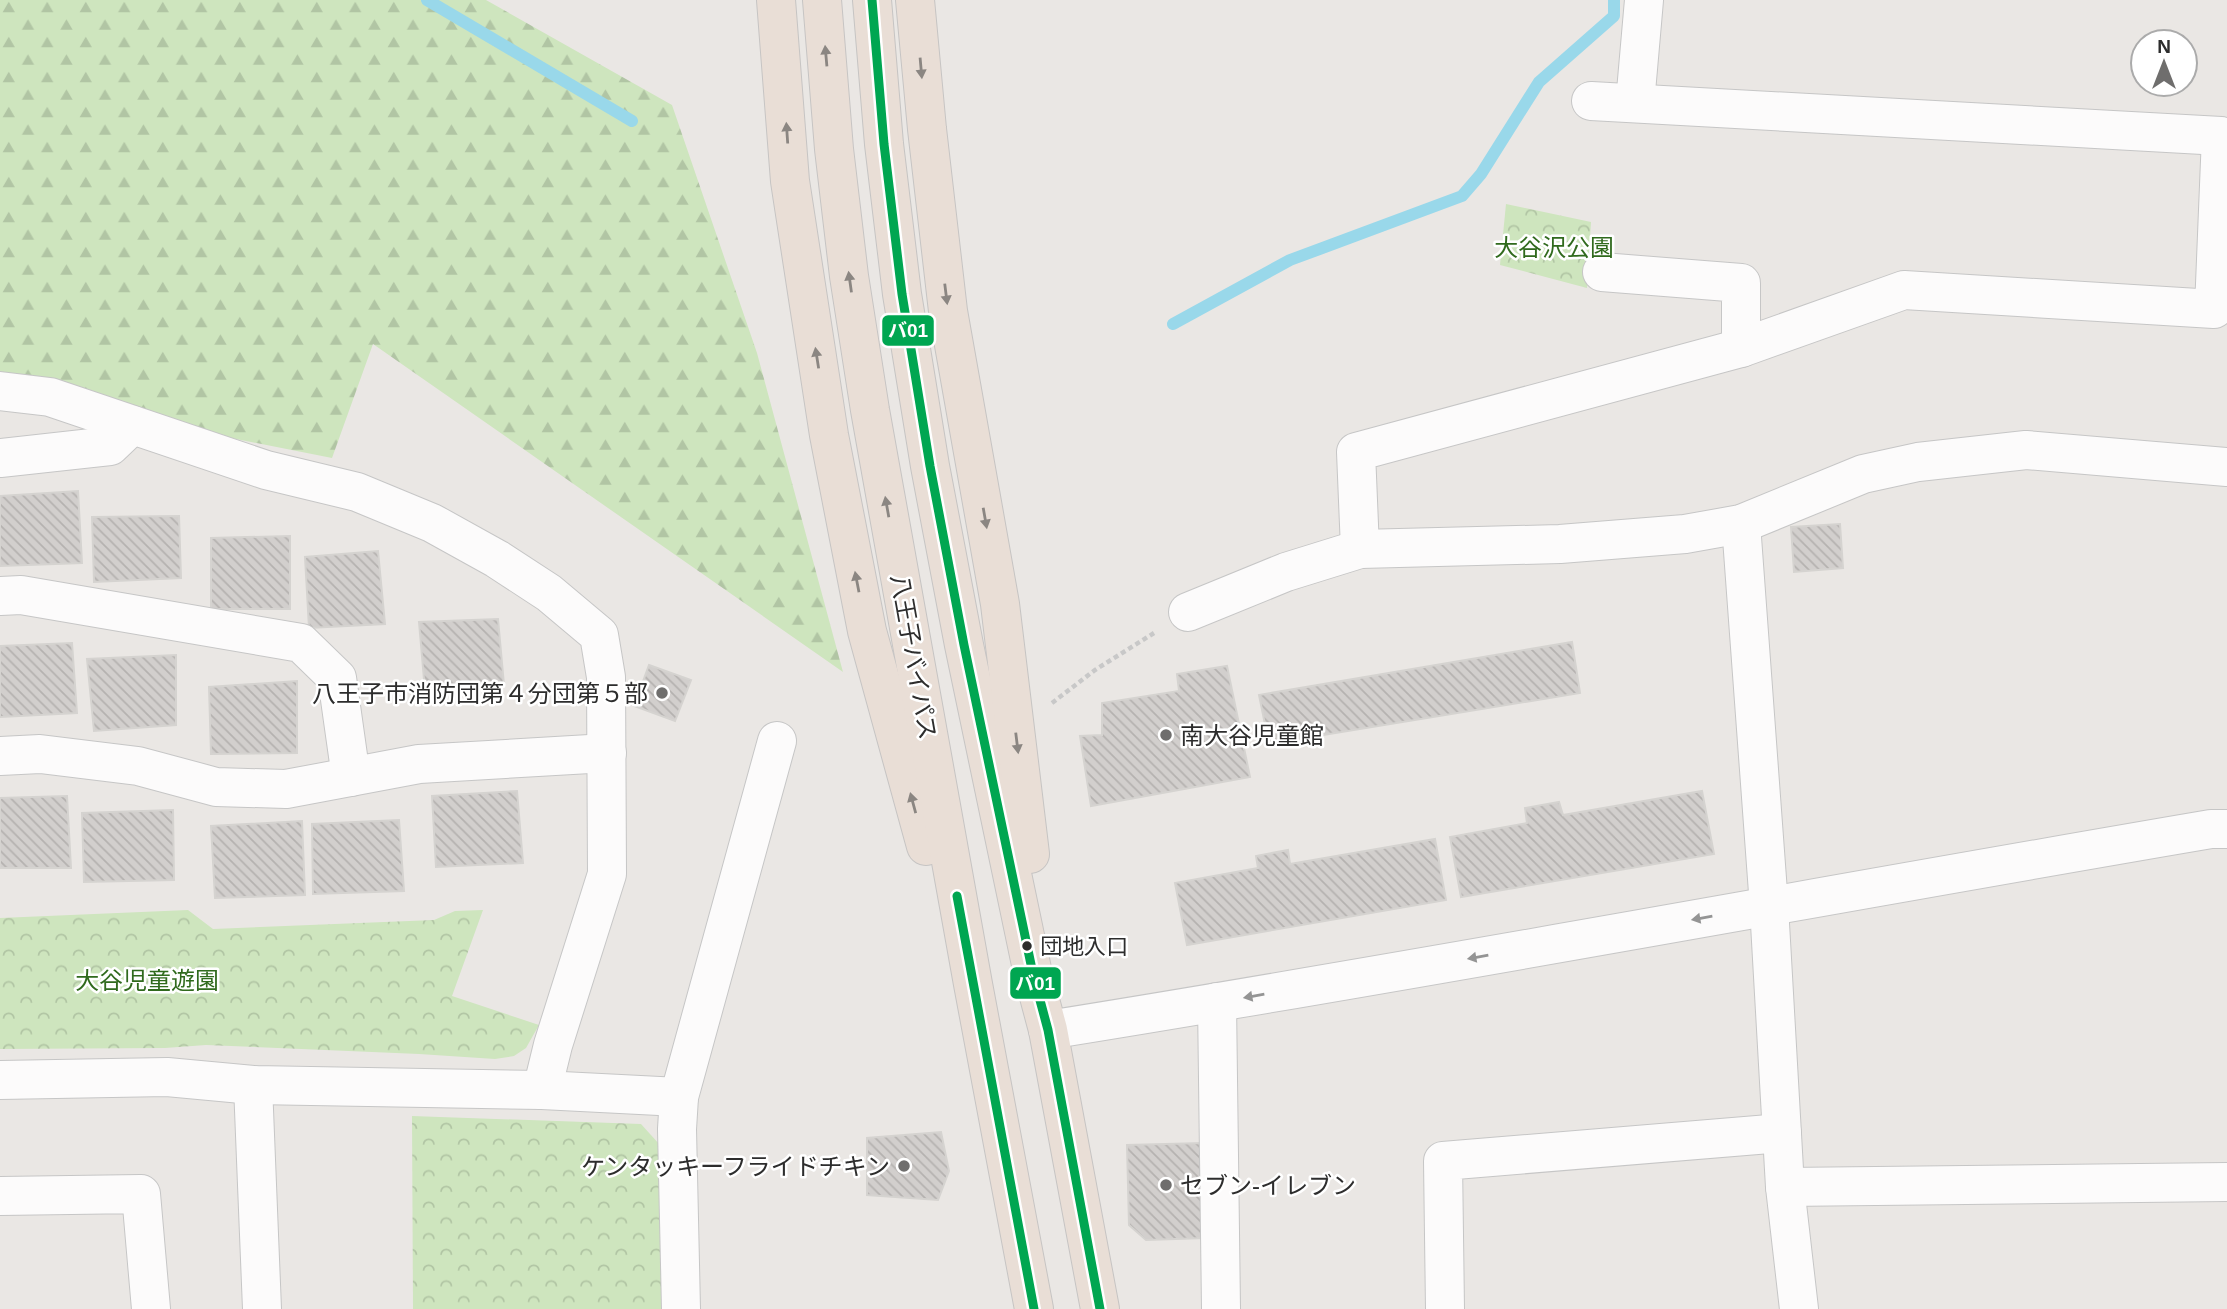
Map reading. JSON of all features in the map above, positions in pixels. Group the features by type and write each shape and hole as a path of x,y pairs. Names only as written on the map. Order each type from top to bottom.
{"highway":[{"path":"776,0 790,181 829,435 867,631 921,831 973,984"},
{"name":"八王子バイパス","path":"822,0 834,149 849,276 870,410 1034,1309"},
{"name":"八王子バイパス","path":"873,0 884,144 902,294 933,478 964,645 1033,974 1048,1030 1100,1309"},
{"path":"915,0 948,311 1000,604 1025,802 1048,1030"}],"street":[{"path":"1635,103 1644,0"},
{"path":"1360,549 1356,453 1741,348 1904,290 2214,309 2221,136 1591,101"},
{"path":"1602,272 1741,283 1741,348"},
{"path":"0,391 50,397 266,470 357,492 432,523 497,559 549,593 599,635 606,677 607,874 553,1045 542,1090"},
{"path":"0,458 110,446 132,425"},
{"path":"1188,612 1286,572 1360,549 1560,544 1685,534 1741,524 1863,474 1917,462 2026,450 2227,467"},
{"path":"1741,524 1769,906 1785,1187 1799,1309"},
{"path":"0,596 21,595 301,643 337,678 351,777"},
{"path":"681,1309 677,1129 679,1097 777,741"},
{"path":"0,755 40,754 138,766 216,787 286,789 419,764 607,753"},
{"path":"1048,1030 2198,831 2227,829"},
{"path":"1217,1002 1221,1309"},
{"path":"0,1080 167,1077 253,1085 542,1090 679,1097"},
{"path":"253,1085 262,1309"},
{"path":"1445,1309 1443,1161 1782,1133"},
{"path":"1785,1187 2227,1182"},
{"path":"0,1196 141,1194 151,1309"}],"path":[{"path":"1041,710 1095,670 1188,612"}],"green space":[{"path":"0,0 486,0 672,105 757,353 843,672 373,344 332,458 0,392"},
{"name":"大谷沢公園","path":"1506,204 1591,222 1587,288 1500,265"},
{"name":"大谷児童遊園","path":"188,910 213,929 434,920 455,911 483,910 452,996 539,1025 526,1048 514,1056 495,1059 206,1045 165,1048 0,1049 0,918"},
{"path":"412,1116 641,1124 660,1145 662,1309 413,1309"}],"building":[{"path":"78,491 82,563 0,566 0,496"},
{"path":"179,516 181,578 94,582 92,517"},
{"path":"1840,524 1843,568 1794,572 1791,527"},
{"path":"290,536 290,609 211,609 211,538"},
{"path":"378,551 385,624 309,628 305,557"},
{"path":"498,619 504,685 425,691 419,622"},
{"path":"1572,642 1580,693 1269,744 1259,695"},
{"path":"72,643 77,713 0,717 0,646"},
{"path":"176,655 176,725 94,731 87,659"},
{"name":"八王子市消防団第４分団第５部","path":"649,665 691,680 675,721 634,706"},
{"path":"1227,666 1250,777 1091,806 1080,736 1102,735 1102,703 1179,691 1177,674"},
{"path":"297,681 297,753 211,754 209,687"},
{"path":"517,791 523,863 436,867 432,796"},
{"path":"1702,791 1714,854 1461,897 1450,837 1527,823 1525,808 1559,802 1563,815"},
{"path":"67,796 71,868 0,868 0,798"},
{"path":"173,810 174,880 84,882 82,813"},
{"path":"399,820 404,891 313,894 312,824"},
{"path":"302,821 305,895 215,898 211,826"},
{"path":"1435,839 1446,900 1187,945 1175,883 1258,868 1256,856 1288,850 1290,864"},
{"path":"941,1132 949,1171 938,1200 867,1195 867,1138"},
{"name":"セブン-イレブン","path":"1203,1143 1205,1238 1146,1240 1129,1225 1127,1145"}],"waterway":[{"path":"427,0 632,121"},
{"path":"1173,324 1290,260 1462,196 1481,174 1539,82 1614,16 1614,0"}],"transit line":[{"name":"バ01","path":"872,0 884,144 902,294 930,466 964,645 1033,974 1048,1030 1100,1309"},
{"name":"バ01","path":"957,896 1034,1309"}],"place":[{"name":"八王子市消防団第４分団第５部","path":"662,693"},
{"name":"南大谷児童館","path":"1166,735"},
{"name":"団地入口","path":"1027,946"},
{"name":"ケンタッキーフライドチキン","path":"904,1166"},
{"name":"セブン-イレブン","path":"1166,1185"}]}
